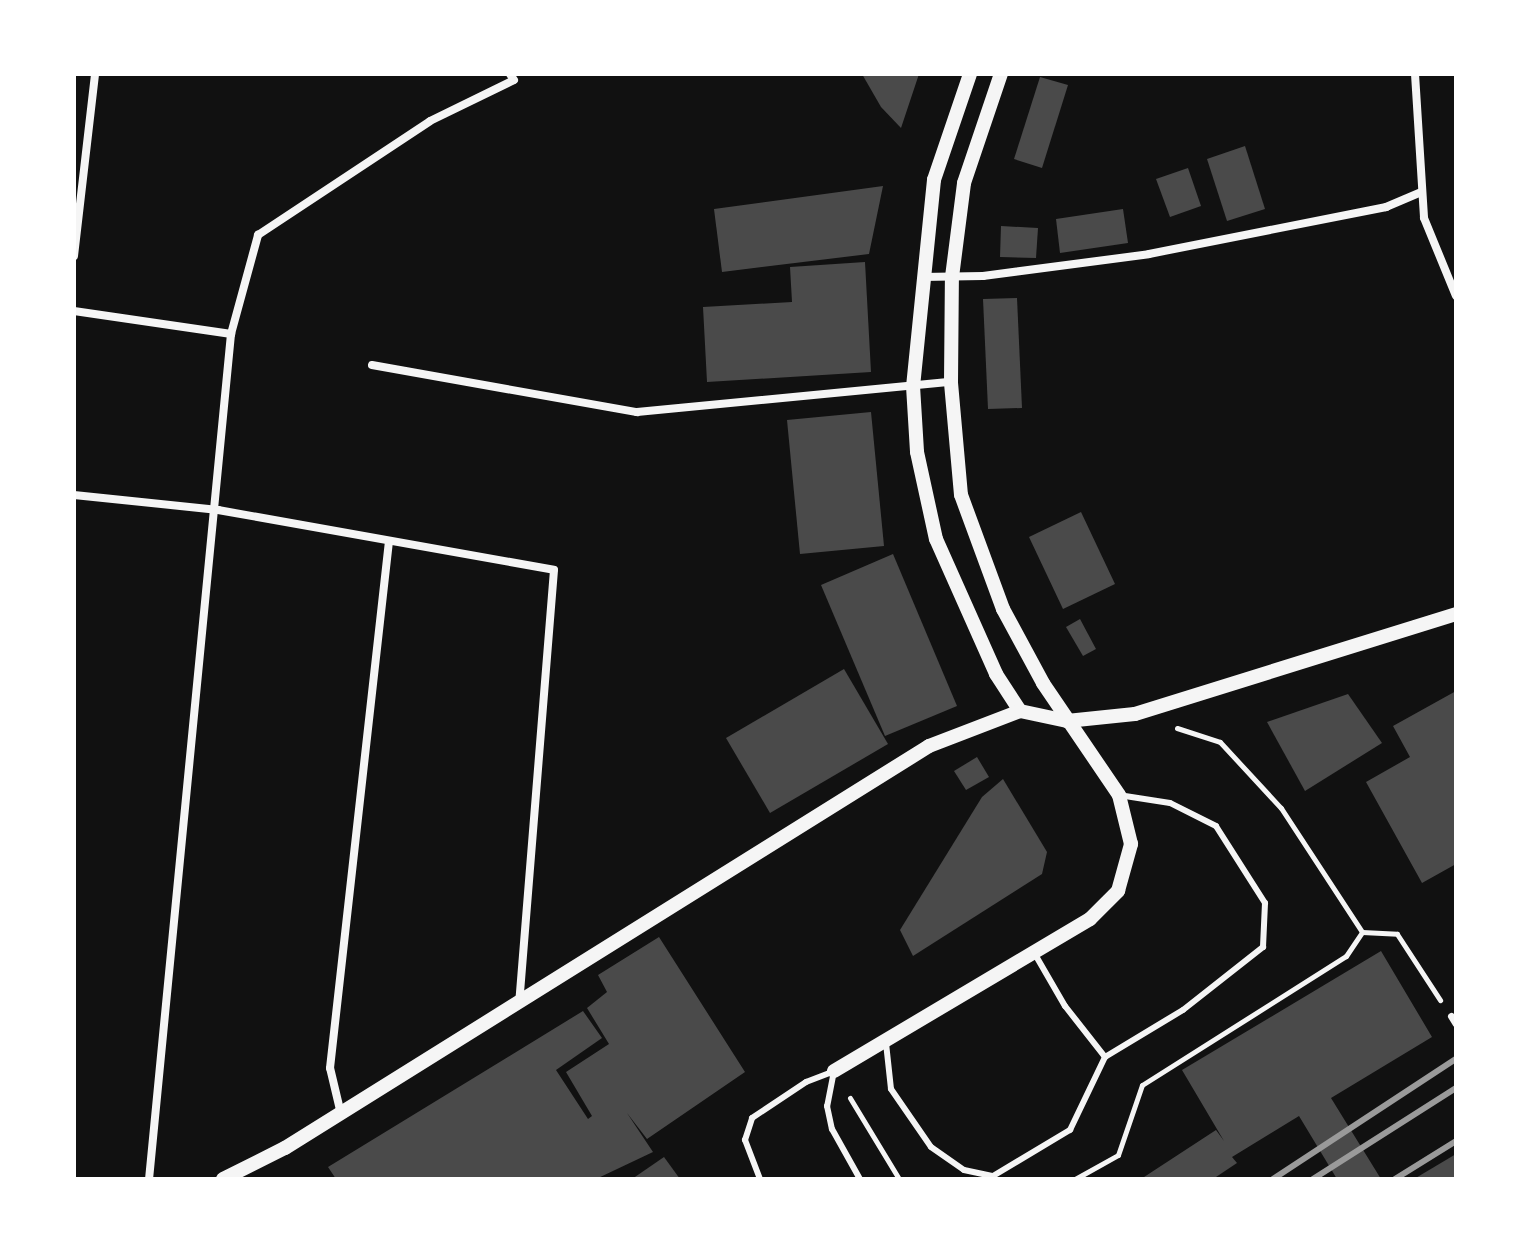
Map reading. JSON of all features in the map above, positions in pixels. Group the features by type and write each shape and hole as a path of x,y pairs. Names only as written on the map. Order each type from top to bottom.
{"street":[{"path":"74,256 95,74"},
{"path":"149,1179 218,510 231,334 258,235 430,121 514,80 510,74"},
{"path":"970,74 934,180 921,277 913,386 917,452 936,539 996,674 1020,711"},
{"path":"834,1071 1036,956 1090,919 1118,891 1131,844 1119,795 1067,721 1003,609 961,495 951,382 952,277 964,183 1001,74"},
{"path":"1415,74 1424,218 1456,296"},
{"path":"921,277 952,277 1149,254 1386,207 1422,192"},
{"path":"74,311 231,334"},
{"path":"372,365 637,412 951,382"},
{"path":"74,495 218,510 554,570 519,1004"},
{"path":"341,1114 330,1068 389,541"},
{"path":"223,1179 341,1114 929,746 1020,711 1067,721 1135,714 1456,614"}],"lane":[{"path":"886,1040 891,1089 931,1147 964,1170 993,1176 1070,1130 1105,1057 1183,1010 1263,947 1265,903 1216,826 1170,803 1119,795"},
{"path":"1036,956 1065,1006 1105,1057"},
{"path":"760,1179 745,1140 752,1118 806,1082 834,1071"},
{"path":"834,1071 827,1106 832,1129 860,1179"}],"path":[{"path":"1135,714 1220,742 1281,808 1362,932"},
{"path":"1362,932 1397,934 1442,1003"},
{"path":"1075,1179 1118,1155 1142,1085 1346,956 1362,932"},
{"path":"834,1071 899,1179"}],"building":[{"path":"862,74 919,74 901,128 881,107"},
{"path":"1040,77 1068,85 1042,168 1014,159"},
{"path":"1245,146 1265,209 1227,221 1207,159"},
{"path":"1188,168 1201,206 1170,217 1156,179"},
{"path":"883,186 869,254 722,272 714,209"},
{"path":"1123,209 1128,243 1060,253 1056,219"},
{"path":"1001,226 1038,228 1036,258 1000,257"},
{"path":"865,262 871,372 707,382 703,307 792,302 790,267"},
{"path":"1017,298 1022,408 988,409 983,299"},
{"path":"871,412 884,546 800,554 787,420"},
{"path":"1081,512 1115,584 1063,609 1029,537"},
{"path":"893,554 957,706 885,736 821,585"},
{"path":"1080,619 1096,649 1083,656 1066,627"},
{"path":"844,669 888,744 770,813 726,738"},
{"path":"1456,691 1456,864 1422,883 1366,782 1410,757 1393,726"},
{"path":"1348,694 1382,743 1305,791 1267,722"},
{"path":"977,757 989,777 966,790 954,771"},
{"path":"1003,779 1047,852 1042,874 913,956 900,930 982,797"},
{"path":"659,937 745,1072 647,1139 627,1113 653,1152 596,1179 336,1179 328,1167 583,1011 602,1038 556,1070 588,1119 592,1116 566,1072 609,1044 587,1008 607,992 598,975"},
{"path":"1381,951 1432,1037 1331,1098 1381,1179 1337,1179 1299,1116 1232,1157 1237,1163 1213,1179 1141,1179 1216,1130 1224,1141 1182,1070"},
{"path":"1456,1154 1456,1179 1414,1179"},
{"path":"664,1157 680,1179 632,1179"}],"railway":[{"path":"1273,1179 1456,1059"},
{"path":"1313,1179 1456,1088"},
{"path":"1395,1179 1456,1141"}]}
